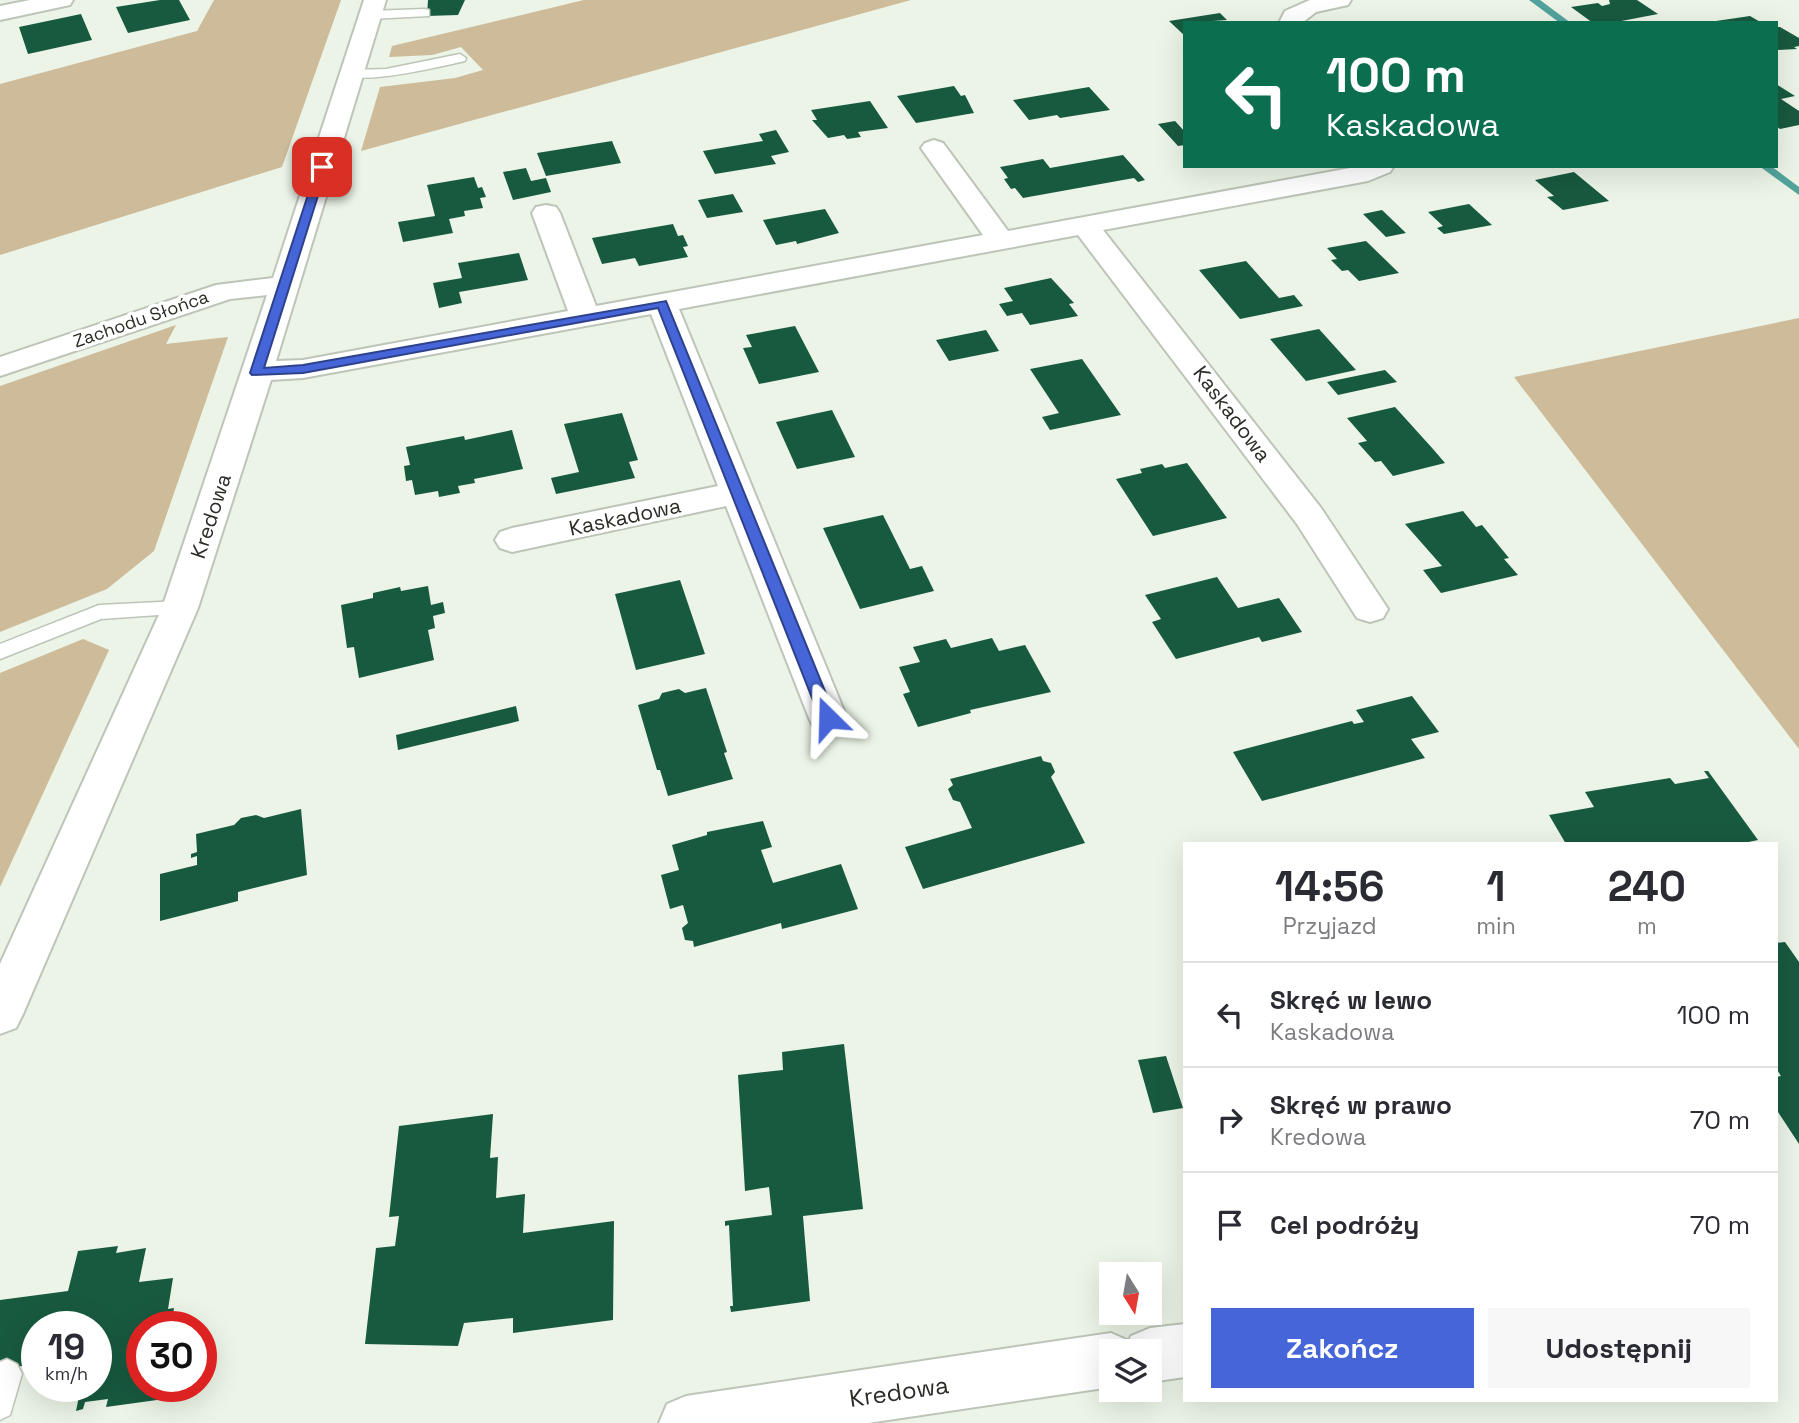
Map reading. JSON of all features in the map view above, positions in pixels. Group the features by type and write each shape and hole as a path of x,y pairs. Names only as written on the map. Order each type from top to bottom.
{"street":[{"path":"0,13 62,0"},
{"path":"1291,21 1293,16 1309,7 1340,0"},
{"name":"Kredowa","path":"0,1014 180,608 372,8"},
{"path":"934,148 1001,241"},
{"path":"256,373 303,369 662,304 1368,173 1377,168"},
{"path":"546,213 585,317"},
{"name":"Kaskadowa","path":"1086,226 1310,516 1370,609"},
{"name":"Zachodu Słońca","path":"0,367 226,290 285,285"},
{"path":"662,304 828,718"},
{"name":"Kaskadowa","path":"512,540 738,493"},
{"path":"1162,1353 1183,1350"},
{"name":"Kredowa","path":"686,1423 1099,1362"}],"lane":[{"path":"372,8 425,13"},
{"path":"351,75 397,71 460,58"},
{"path":"0,652 99,612 180,608"},
{"path":"0,1405 7,1374"}],"shaded area":[{"path":"214,0 341,0 282,167 0,255 0,84 197,31"},
{"path":"584,0 911,0 361,151 380,87 455,78 483,70 461,47 432,55 389,57 392,46"},
{"path":"1799,318 1799,749 1514,377"},
{"path":"176,325 166,344 228,337 154,551 107,589 0,632 0,386"},
{"path":"83,639 109,650 0,887 0,673"}],"building":[{"path":"179,0 190,20 128,33 116,7"},
{"path":"428,0 465,0 458,15 427,16"},
{"path":"1609,0 1637,0 1658,14 1621,21 1590,21 1571,7 1610,4"},
{"path":"1220,13 1227,20 1183,21 1183,34 1169,21"},
{"path":"81,14 92,40 28,54 19,27"},
{"path":"1750,16 1759,21 1716,21"},
{"path":"1778,27 1799,38 1799,46 1794,47 1797,49 1778,50"},
{"path":"1778,85 1795,96 1781,99 1799,111 1799,125 1780,129"},
{"path":"954,86 961,96 965,95 974,113 916,123 897,96"},
{"path":"1089,87 1110,110 1029,120 1013,100"},
{"path":"870,101 888,128 858,132 861,137 847,139 844,135 828,138 812,120 817,120 811,110"},
{"path":"1175,121 1183,130 1183,145 1178,146 1158,124"},
{"path":"776,130 789,152 771,156 776,164 715,174 703,151 763,141 759,134"},
{"path":"612,141 621,163 546,176 537,153"},
{"path":"1123,155 1145,180 1138,182 1134,178 1023,198 1015,188 1011,189 1004,179 1008,178 1000,167 1043,159 1050,168"},
{"path":"526,168 531,181 546,178 551,192 513,200 503,172"},
{"path":"1574,172 1609,201 1563,210 1547,197 1554,196 1535,180"},
{"path":"474,177 478,188 482,187 486,197 480,198 483,208 464,211 465,216 449,219 453,233 403,242 398,222 435,216 427,185"},
{"path":"733,194 743,212 707,218 698,200"},
{"path":"1469,204 1492,225 1444,234 1437,228 1443,226 1428,212"},
{"path":"825,209 839,233 797,244 796,241 776,245 763,220"},
{"path":"1382,210 1406,233 1386,237 1363,214"},
{"path":"673,224 678,236 683,235 688,246 683,247 688,257 639,266 635,258 602,264 592,238"},
{"path":"1366,241 1399,273 1359,281 1348,270 1342,271 1331,260 1337,259 1327,248"},
{"path":"519,253 528,280 459,292 462,303 439,308 433,283 462,278 458,263"},
{"path":"1246,261 1279,298 1294,295 1303,306 1240,319 1199,270"},
{"path":"1051,278 1074,303 1069,304 1078,316 1030,325 1022,313 1007,316 999,304 1013,301 1004,288"},
{"path":"795,326 819,372 759,384 743,348 752,347 746,335"},
{"path":"1319,329 1356,370 1306,381 1270,339"},
{"path":"986,330 999,351 949,361 936,340"},
{"path":"1082,359 1121,415 1050,430 1042,417 1059,413 1030,369"},
{"path":"1385,370 1397,382 1338,395 1327,382"},
{"path":"1395,407 1445,463 1393,476 1381,461 1375,462 1358,443 1367,441 1347,418"},
{"path":"832,410 855,457 797,469 776,422"},
{"path":"622,413 638,460 629,462 635,478 556,494 551,478 579,472 564,424"},
{"path":"512,430 523,469 474,479 475,483 458,486 460,493 439,497 438,491 415,495 412,480 406,481 404,466 410,465 406,447 464,436 465,440"},
{"path":"1187,463 1227,518 1153,536 1116,479 1142,473 1140,469 1162,464 1165,468"},
{"path":"1463,511 1476,527 1482,525 1509,558 1504,559 1518,575 1441,593 1423,570 1442,566 1405,524"},
{"path":"883,515 910,569 922,566 934,591 860,609 823,528"},
{"path":"1217,577 1238,608 1279,598 1302,632 1262,642 1259,637 1176,659 1152,622 1161,619 1145,595"},
{"path":"680,580 705,654 636,670 615,594"},
{"path":"428,586 431,605 443,602 445,613 433,616 435,628 428,630 434,660 359,678 354,647 347,648 341,605 373,598 373,593 400,587 401,591"},
{"path":"992,638 999,651 1025,645 1051,692 970,710 971,713 918,727 903,694 910,692 899,667 920,662 913,647 946,639 951,648"},
{"path":"706,688 733,779 668,796 660,770 657,770 638,705 659,699 662,693 679,689 685,693"},
{"path":"1412,696 1439,732 1411,739 1425,758 1262,801 1233,752 1352,721 1354,724 1364,722 1356,710"},
{"path":"516,706 519,721 398,750 396,735"},
{"path":"1041,756 1043,761 1051,763 1055,772 1051,777 1085,843 923,889 905,847 972,828 960,802 953,800 948,789 953,785 950,779"},
{"path":"1704,771 1708,771 1758,840 1565,842 1549,815 1594,807 1585,792 1670,778 1675,784 1709,778"},
{"path":"301,809 307,875 238,892 238,901 160,921 160,874 197,865 197,856 191,858 191,854 197,852 196,834 234,825 241,818 256,815 264,818"},
{"path":"763,821 772,847 761,850 773,883 841,864 858,909 782,929 781,923 694,947 693,941 685,940 682,928 688,923 683,905 670,909 661,875 679,870 672,845 707,835 707,832"},
{"path":"1785,942 1799,962 1799,1144 1778,1112 1778,1077 1781,1076 1778,1071 1778,943"},
{"path":"844,1044 863,1209 803,1216 810,1301 731,1312 730,1306 733,1306 729,1225 725,1226 725,1221 772,1215 769,1187 745,1191 738,1075 783,1070 782,1052"},
{"path":"1166,1056 1183,1108 1153,1113 1138,1060"},
{"path":"493,1114 490,1158 498,1157 496,1198 525,1194 523,1233 614,1221 613,1320 513,1333 513,1318 464,1323 458,1346 365,1344 376,1248 395,1246 399,1216 389,1217 399,1126"},
{"path":"118,1246 116,1253 146,1248 139,1282 173,1278 168,1309 174,1308 174,1311 126,1311 126,1402 142,1402 106,1407 107,1402 112,1402 112,1311 21,1311 21,1366 0,1369 0,1300 68,1291 78,1251"},
{"path":"78,1402 85,1402 83,1409 76,1411"}],"waterway":[{"path":"1534,0 1563,21"},
{"path":"1767,168 1799,192"}],"route":[{"path":"322,167 256,373 303,369 662,304 828,718"}]}
